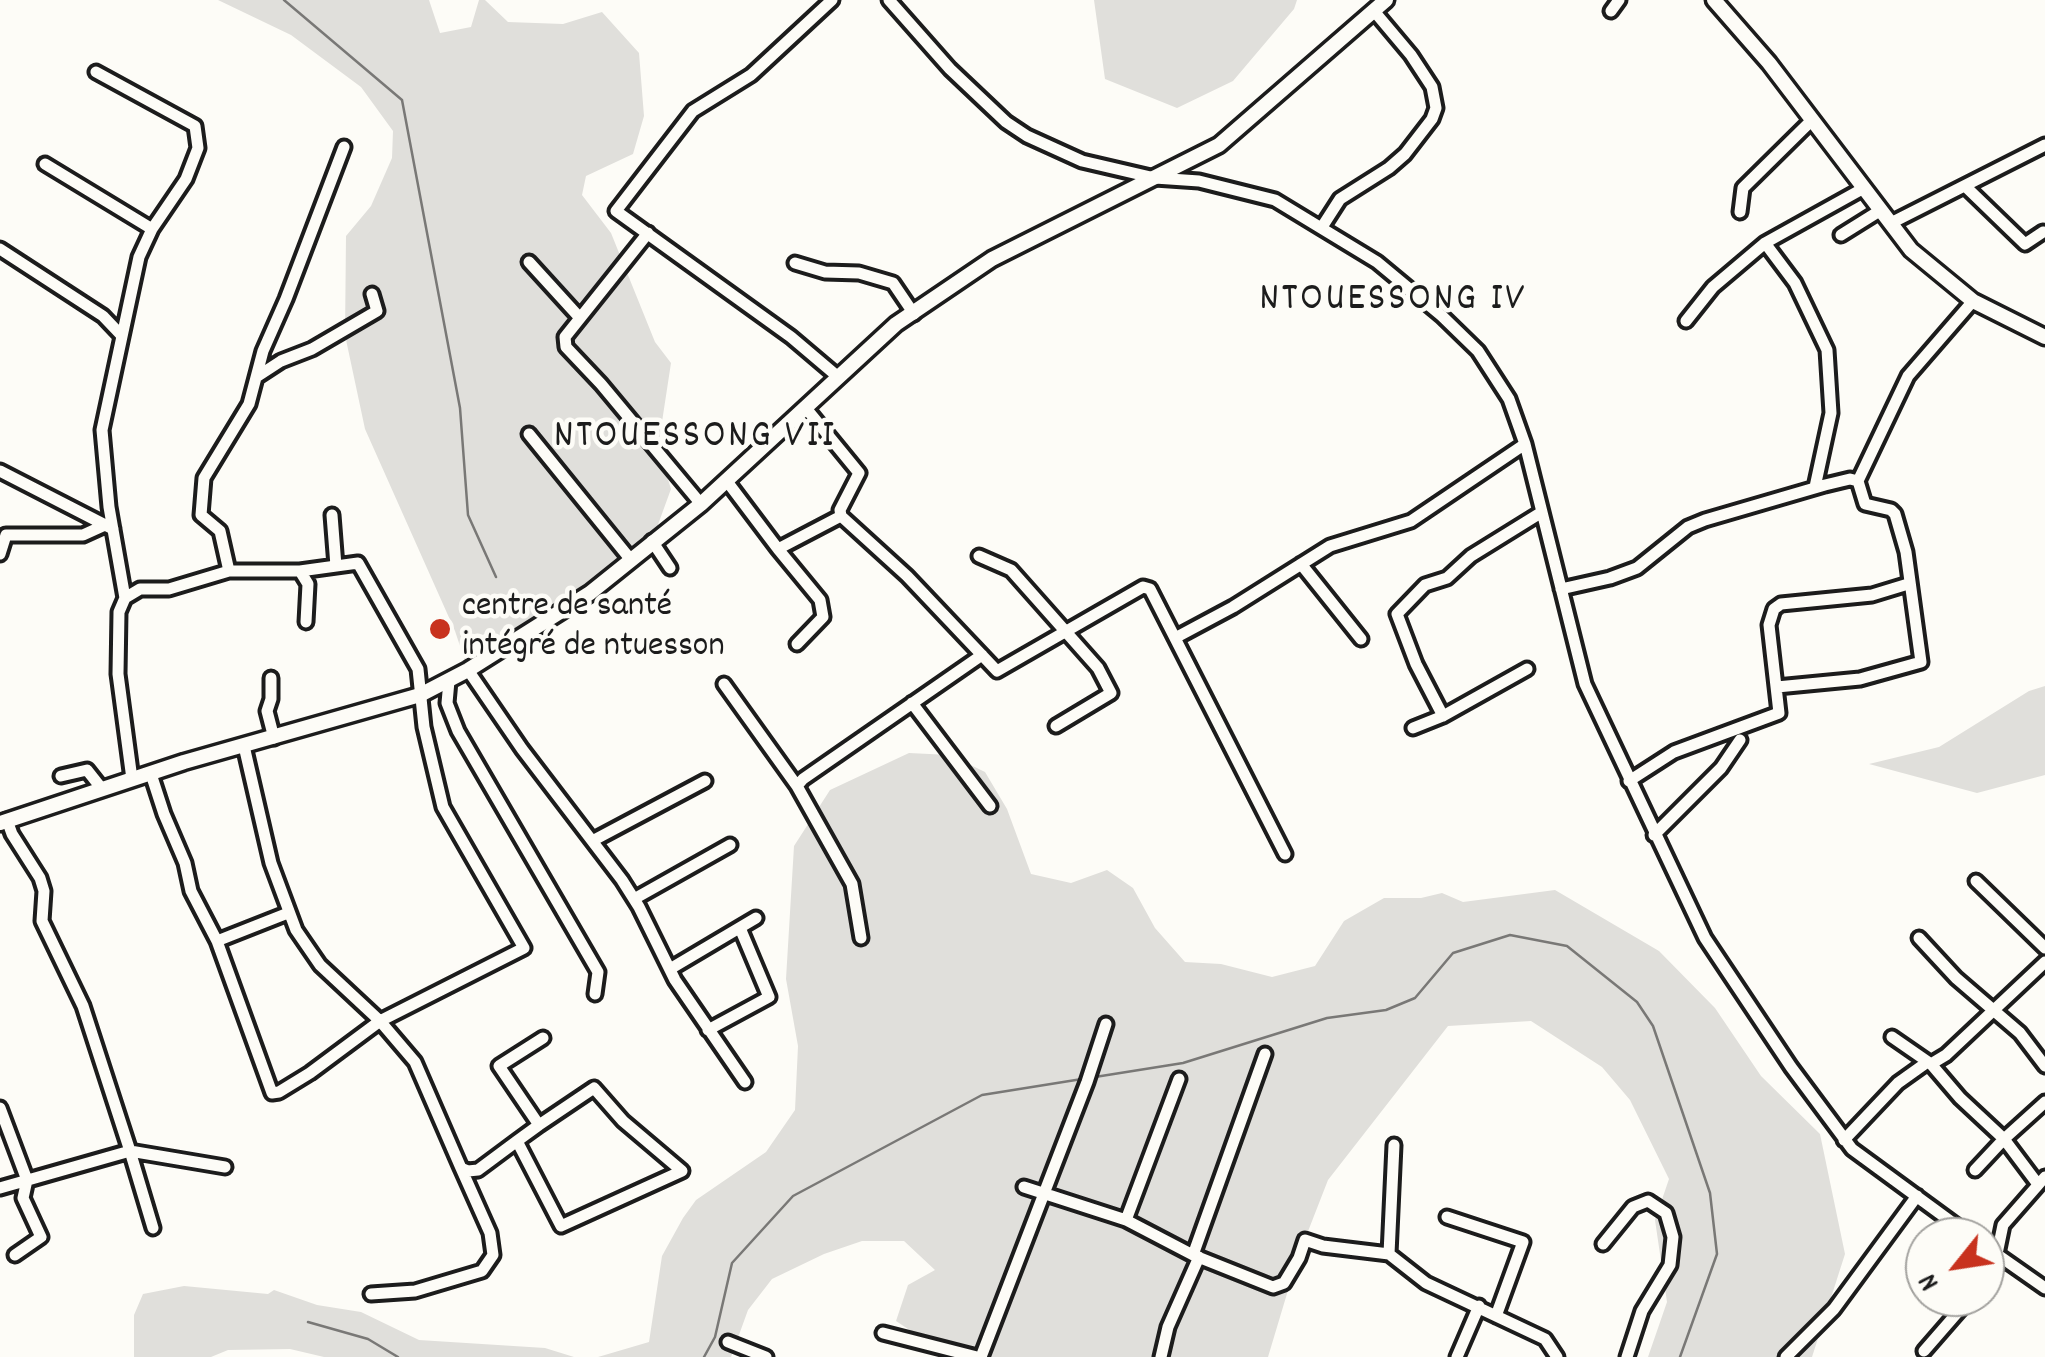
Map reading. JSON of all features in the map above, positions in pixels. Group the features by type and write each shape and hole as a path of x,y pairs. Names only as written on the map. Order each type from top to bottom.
{"street":[{"path":"832,0 752,74 693,111 616,211 791,337 837,376"},
{"path":"889,0 950,68 1006,122 1027,136 1067,157 1155,178 1199,181 1276,200 1377,262 1478,351 1509,400 1524,444 1585,684 1711,948 1844,1140 1945,1217"},
{"path":"153,1228 86,1014 42,921 44,891 40,878 3,822 102,788 420,695 468,670 590,593 701,504 837,376 913,313 983,264 1219,145 1386,0"},
{"path":"1714,0 1758,49 1911,250 1974,301 2045,337"},
{"path":"1322,227 1340,199 1405,154 1436,108 1432,87 1374,11"},
{"path":"96,72 195,126 198,148 186,179 152,229 131,283 102,430 109,527 125,598"},
{"path":"1740,212 1743,188 1812,120"},
{"path":"1841,235 1964,186 2045,145"},
{"path":"229,571 220,531 201,516 204,478 249,404 263,351 344,146"},
{"path":"45,164 152,229"},
{"path":"1964,186 2025,244 2043,232"},
{"path":"1686,321 1713,287 1764,242 1864,188"},
{"path":"648,233 565,337 566,347 701,504"},
{"path":"1764,242 1795,283 1826,350 1831,414 1815,487"},
{"path":"0,250 103,316 122,336"},
{"path":"529,262 580,318"},
{"path":"795,263 826,272 859,273 893,284 913,313"},
{"path":"258,376 281,360 312,348 377,311 372,294"},
{"path":"1776,687 1860,679 1921,662 1906,552 1895,514 1864,504 1858,481 1908,376 1974,301"},
{"path":"804,407 860,473 840,510 841,516 907,576 994,670 1002,671 1145,586 1284,854"},
{"path":"530,434 631,560"},
{"path":"1175,638 1234,607 1330,546 1411,520 1524,444"},
{"path":"0,471 109,527"},
{"path":"1561,589 1637,568 1694,524 1815,487 1850,479 1858,481"},
{"path":"726,480 820,600 823,617 797,644"},
{"path":"1443,716 1416,664 1397,614 1425,585 1447,578 1472,556 1542,512"},
{"path":"332,515 336,566"},
{"path":"778,549 841,516"},
{"path":"0,554 6,535 82,535 109,527"},
{"path":"652,540 670,568"},
{"path":"979,556 1011,570 1098,668 1111,693 1056,726"},
{"path":"132,779 118,674 119,612 125,598 140,588 169,588 229,571 300,571 358,562 418,668 428,751 443,807 524,948 380,1021 310,1073 272,1093 217,941 191,891 185,862 151,774"},
{"path":"1302,564 1360,639"},
{"path":"300,571 308,584 306,622"},
{"path":"1629,781 1674,752 1779,713 1768,625 1774,609 1781,604 1872,595 1908,584"},
{"path":"797,786 982,655"},
{"path":"1412,728 1443,716 1527,669"},
{"path":"468,670 522,750 594,840 634,899 670,969 745,1082"},
{"path":"271,678 268,711 274,738"},
{"path":"449,681 447,703 458,731 598,972 596,994"},
{"path":"724,684 797,786 852,884 862,938"},
{"path":"912,703 990,806"},
{"path":"1654,834 1722,768 1740,740"},
{"path":"244,746 265,843 288,913 305,947 380,1021 415,1062 490,1233 494,1255 482,1270 414,1291 371,1294"},
{"path":"60,776 88,770 102,788"},
{"path":"594,840 705,780"},
{"path":"634,899 730,845"},
{"path":"1976,881 2043,942"},
{"path":"217,941 288,913"},
{"path":"670,969 756,918"},
{"path":"708,1030 769,997 740,928"},
{"path":"1918,938 1993,1012 2020,1033 2045,1066"},
{"path":"1844,1140 1898,1083 1946,1056 2045,962"},
{"path":"883,1333 979,1357 1089,1077 1106,1024"},
{"path":"1892,1037 1928,1064 2041,1180 2005,1222"},
{"path":"539,1124 499,1066 542,1038"},
{"path":"1161,1357 1168,1327 1265,1054"},
{"path":"1126,1220 1179,1079"},
{"path":"462,1168 478,1170 539,1124 594,1088 622,1122 682,1171 561,1226 517,1141"},
{"path":"1975,1170 2045,1102"},
{"path":"0,1108 27,1180 23,1198 41,1236 15,1255"},
{"path":"1389,1254 1394,1146"},
{"path":"0,1188 130,1151 226,1167"},
{"path":"1024,1187 1126,1220 1196,1256 1276,1287 1284,1283 1305,1240 1389,1254 1426,1283 1544,1339 1557,1357"},
{"path":"1786,1357 1834,1310 1916,1196"},
{"path":"1602,1244 1632,1207 1648,1201 1666,1214 1673,1237 1670,1265 1642,1311 1627,1357"},
{"path":"1447,1217 1523,1242 1496,1316"},
{"path":"2005,1260 2045,1288"},
{"path":"1457,1357 1478,1306"},
{"path":"1924,1351 1954,1317"},
{"path":"728,1342 766,1357"}],"shaded area":[{"path":"218,0 429,0 440,33 471,27 479,0 485,0 508,22 563,24 602,12 639,53 644,116 633,154 586,176 582,195 611,233 655,342 671,363 658,448 671,489 652,541 631,560 468,670 455,631 365,429 345,335 346,236 371,206 392,158 393,131 361,87 291,35"},
{"path":"1094,0 1297,0 1294,9 1233,81 1177,108 1105,79"},
{"path":"2045,686 2045,775 1977,793 1869,764 1939,747 2029,691"},
{"path":"909,753 950,755 985,772 1007,809 1031,874 1071,883 1107,870 1133,888 1155,928 1185,962 1221,964 1272,977 1315,966 1344,921 1384,898 1421,898 1442,893 1463,902 1555,890 1659,951 1715,1008 1761,1076 1820,1134 1845,1254 1812,1357 1648,1357 1667,1302 1655,1220 1669,1179 1630,1100 1602,1067 1531,1021 1448,1026 1328,1180 1298,1257 1268,1357 950,1357 896,1321 908,1285 935,1270 904,1241 862,1241 772,1279 748,1310 731,1357 598,1357 649,1342 662,1256 683,1218 696,1200 766,1152 795,1110 798,1046 786,979 794,846 830,790"},
{"path":"184,1286 268,1294 274,1290 317,1305 361,1312 419,1340 545,1348 574,1357 324,1357 290,1349 228,1350 211,1357 134,1357 134,1315 143,1294"}],"waterway":[{"path":"284,0 402,100 460,408 468,515 496,577"},
{"path":"1095,1077 1183,1063 1327,1018 1386,1010 1415,998 1453,953 1510,935 1567,946 1637,1002 1653,1026 1710,1193 1717,1254 1680,1357"},
{"path":"704,1357 715,1337 732,1263 793,1196 982,1095 1082,1079"},
{"path":"308,1322 368,1339 398,1357"}],"place":[{"name":"centre de santé intégré de ntuesson","path":"440,629"}],"district":[{"name":"NTOUESSONG IV","path":"1393,303"},
{"name":"NTOUESSONG VII","path":"695,440"}]}
